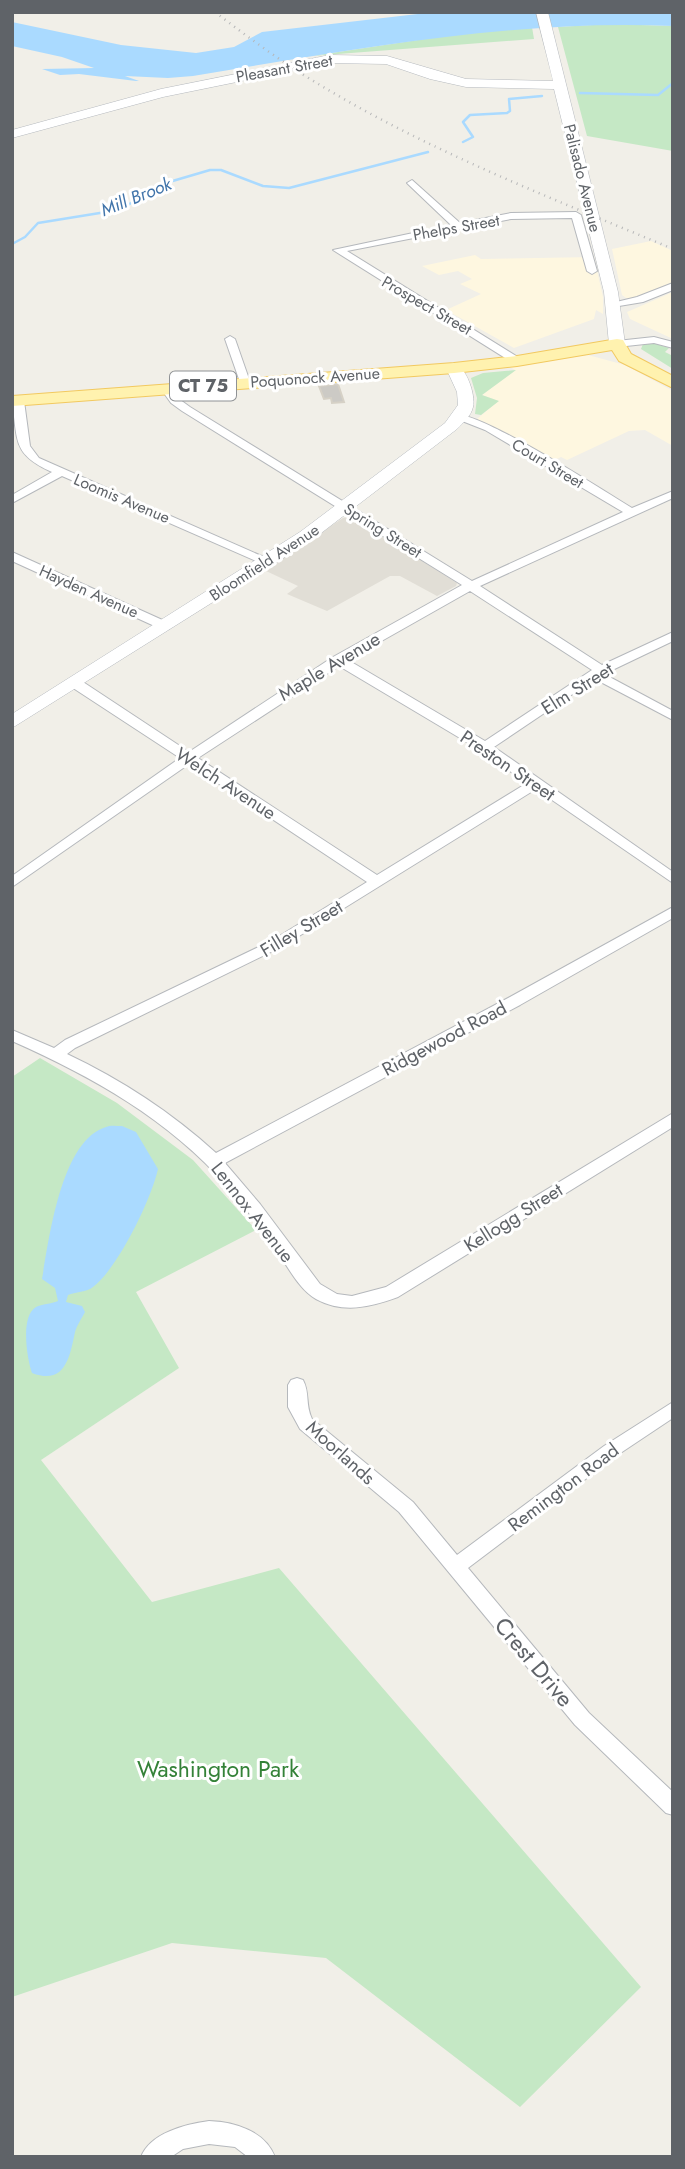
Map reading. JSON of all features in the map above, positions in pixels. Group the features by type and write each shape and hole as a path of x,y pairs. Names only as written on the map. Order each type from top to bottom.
{"main road":[{"name":"Palisado Avenue","path":"542,12 613,304 617,344"},
{"name":"Pleasant Street","path":"12,134 152,95 330,59 387,60 434,76 466,83 560,85"},
{"name":"Poquonock Avenue","path":"15,401 453,368 617,344"},
{"path":"617,344 625,357 673,383"},
{"path":"453,368 467,399 461,417"},
{"name":"Bloomfield Avenue","path":"12,722 267,561 346,507 461,417"}],"street":[{"path":"412,183 458,226"},
{"name":"Phelps Street","path":"338,250 511,216 576,215 592,271"},
{"name":"Prospect Street","path":"338,250 517,360"},
{"path":"613,304 639,300 673,286"},
{"path":"229,339 245,382"},
{"path":"617,344 654,340 673,345"},
{"name":"Spring Street","path":"166,389 186,409 470,586 597,672 673,716"},
{"name":"Loomis Avenue","path":"15,401 24,447 35,460 267,561"},
{"name":"Court Street","path":"461,417 483,425 632,513"},
{"path":"12,500 60,472"},
{"name":"Maple Avenue","path":"12,883 261,707 338,660 470,586 673,494"},
{"path":"12,569 18,559"},
{"name":"Hayden Avenue","path":"18,559 165,626"},
{"name":"Elm Street","path":"485,747 597,672 673,636"},
{"name":"Preston Street","path":"338,660 485,747 673,879"},
{"name":"Welch Avenue","path":"75,683 377,882"},
{"name":"Filley Street","path":"57,1054 70,1044 266,950 536,783"},
{"name":"Ridgewood Road","path":"214,1161 504,1007 673,912"},
{"name":"Lennox Avenue","path":"12,1035 57,1054 142,1101 214,1161 250,1201 314,1289 329,1299 348,1304"},
{"name":"Kellogg Street","path":"348,1304 370,1301 393,1292 673,1119"},
{"name":"Moorlands","path":"297,1385 296,1407 306,1424 406,1507"},
{"name":"Remington Road","path":"455,1567 610,1451 673,1409"},
{"name":"Crest Drive","path":"406,1507 582,1719 673,1806"},
{"path":"152,2157 173,2140 196,2132 220,2132 242,2139 264,2157"}],"shaded area":[{"path":"651,241 673,251 673,282 633,298 626,298 622,295 612,249"},
{"path":"475,255 481,259 594,257 603,297 603,314 596,310 594,319 514,348 446,310 481,294 460,284 472,279 458,271 439,275 422,266"},
{"path":"673,292 673,339 630,319 627,312"},
{"path":"588,355 625,365 673,391 673,446 645,430 629,431 567,460 561,457 553,461 477,419 498,401 482,395 515,370 510,367"},
{"path":"351,516 457,583 456,586 437,596 400,576 390,576 327,611 287,594 298,586 264,570 343,518"}],"green space":[{"path":"609,24 673,26 673,151 587,136 558,27"},
{"path":"532,27 534,39 312,56 444,36"},
{"path":"653,343 669,348 665,352 673,356 673,369 641,349 643,344"},
{"path":"516,370 482,395 499,401 481,415 475,414 477,398 471,378 483,373"},
{"name":"Washington Park","path":"40,1058 117,1103 193,1160 256,1230 136,1292 179,1368 41,1460 152,1602 279,1568 641,1987 520,2107 326,1958 172,1943 12,1997 12,1077"}],"water":[{"path":"435,12 673,12 673,26 612,25 492,32 372,47 193,76 125,76 139,81 79,74 60,75 42,69 94,68 62,57 12,46 12,22 121,45 196,53 234,47 262,32"},
{"path":"108,1126 122,1126 136,1132 158,1169 154,1182 141,1215 113,1265 93,1287 68,1295 66,1302 82,1306 85,1312 76,1329 64,1366 52,1375 32,1373 26,1328 31,1312 36,1307 58,1301 55,1288 42,1279 53,1217 68,1171 78,1151 91,1136"}],"building":[{"path":"338,384 344,402 332,403 331,398 324,399 319,386"}],"waterway":[{"name":"Mill Brook","path":"580,93 658,95 673,83"},
{"name":"Mill Brook","path":"463,142 473,137 463,122 470,115 507,113 510,111 509,99 542,96"},
{"name":"Mill Brook","path":"12,244 25,237 38,223 106,212 128,205 159,185 210,170 221,170 263,186 289,188 428,152"}],"railway":[{"path":"215,12 306,77 405,132 673,249"}]}
